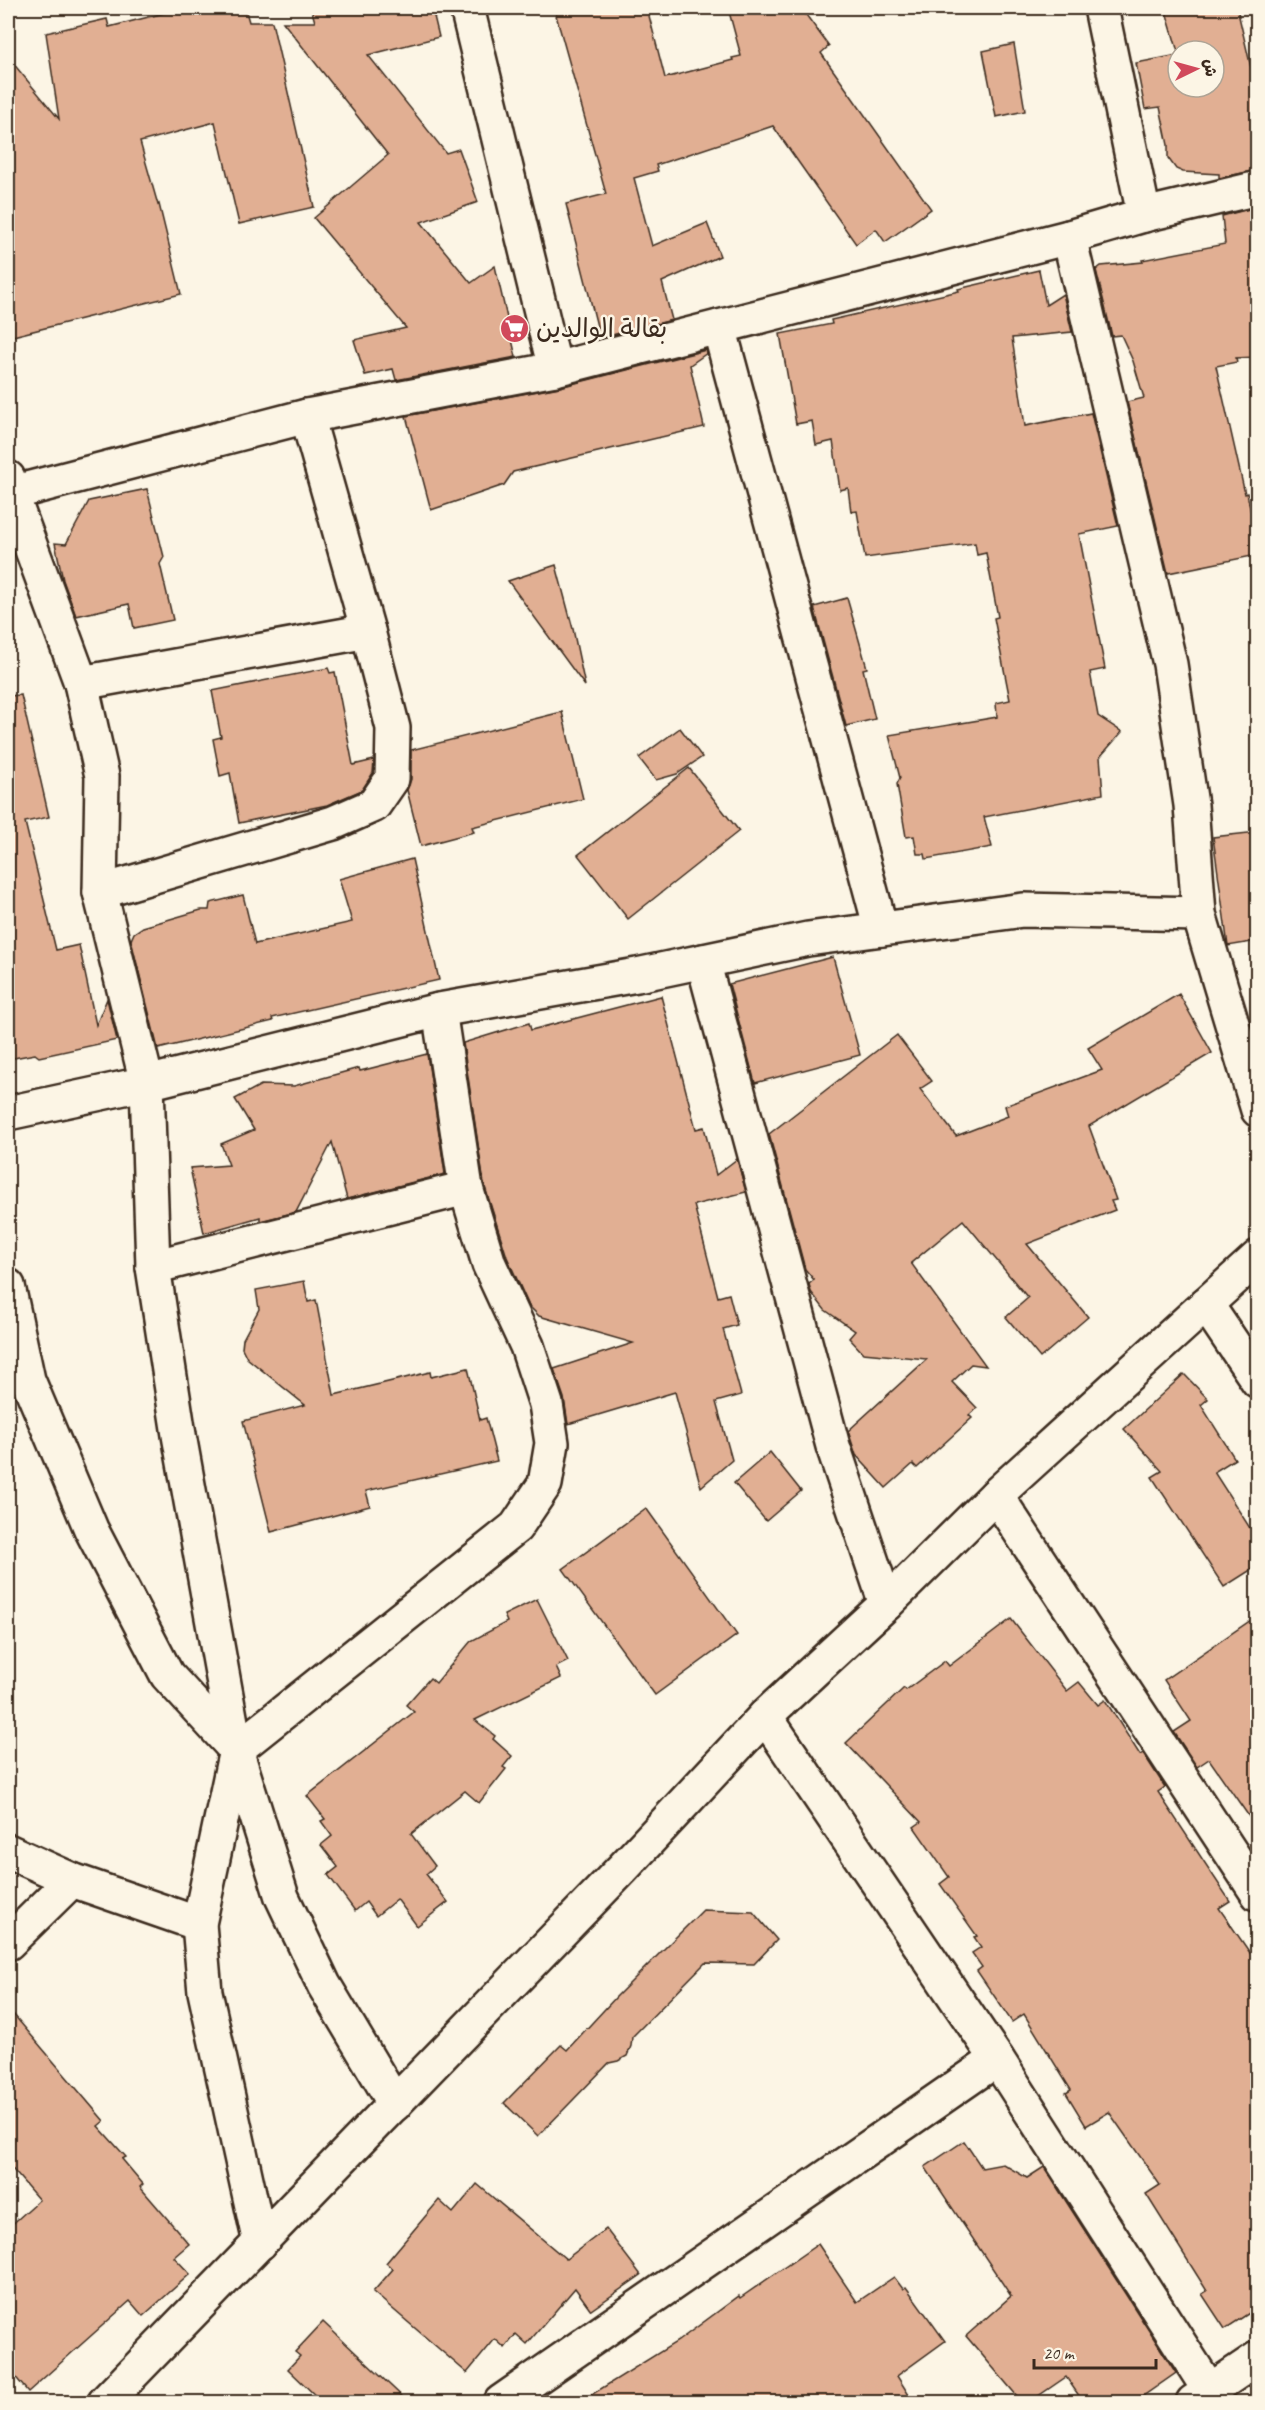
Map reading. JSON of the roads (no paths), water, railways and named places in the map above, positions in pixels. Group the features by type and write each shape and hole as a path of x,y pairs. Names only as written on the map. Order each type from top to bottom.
{"street":[{"path":"467,8 555,369"},
{"path":"1101,8 1144,214"},
{"path":"395,2104 324,1985 282,1897 236,1750 179,1436 153,1268 147,1083 100,892 102,776 81,683 9,488 307,416 555,369 1069,237 1144,214 1257,188"},
{"path":"1069,237 1170,664 1191,805 1199,914 1257,1110"},
{"path":"719,327 881,929"},
{"path":"100,892 333,823 374,804 392,779 393,728 307,416"},
{"path":"81,683 368,632"},
{"path":"8,1113 147,1083 439,1010 808,939 1023,910 1199,914"},
{"path":"703,961 832,1446 886,1604"},
{"path":"260,2243 205,1992 199,1924 236,1750 516,1527 545,1484 552,1443 546,1404 527,1346 489,1264 466,1188 439,1010"},
{"path":"153,1268 466,1188"},
{"path":"105,2403 623,1868 765,1716 886,1604 996,1495 1257,1257"},
{"path":"8,1286 28,1380 91,1529 167,1675 236,1750"},
{"path":"1206,1304 1257,1381"},
{"path":"996,1495 1257,1894"},
{"path":"765,1716 997,2059 1207,2398 1257,2358"},
{"path":"8,1851 72,1880 199,1924"},
{"path":"8,1943 72,1880"},
{"path":"501,2403 997,2059"}],"place":[{"name":"بقالة الوالدين","path":"515,328"}]}
